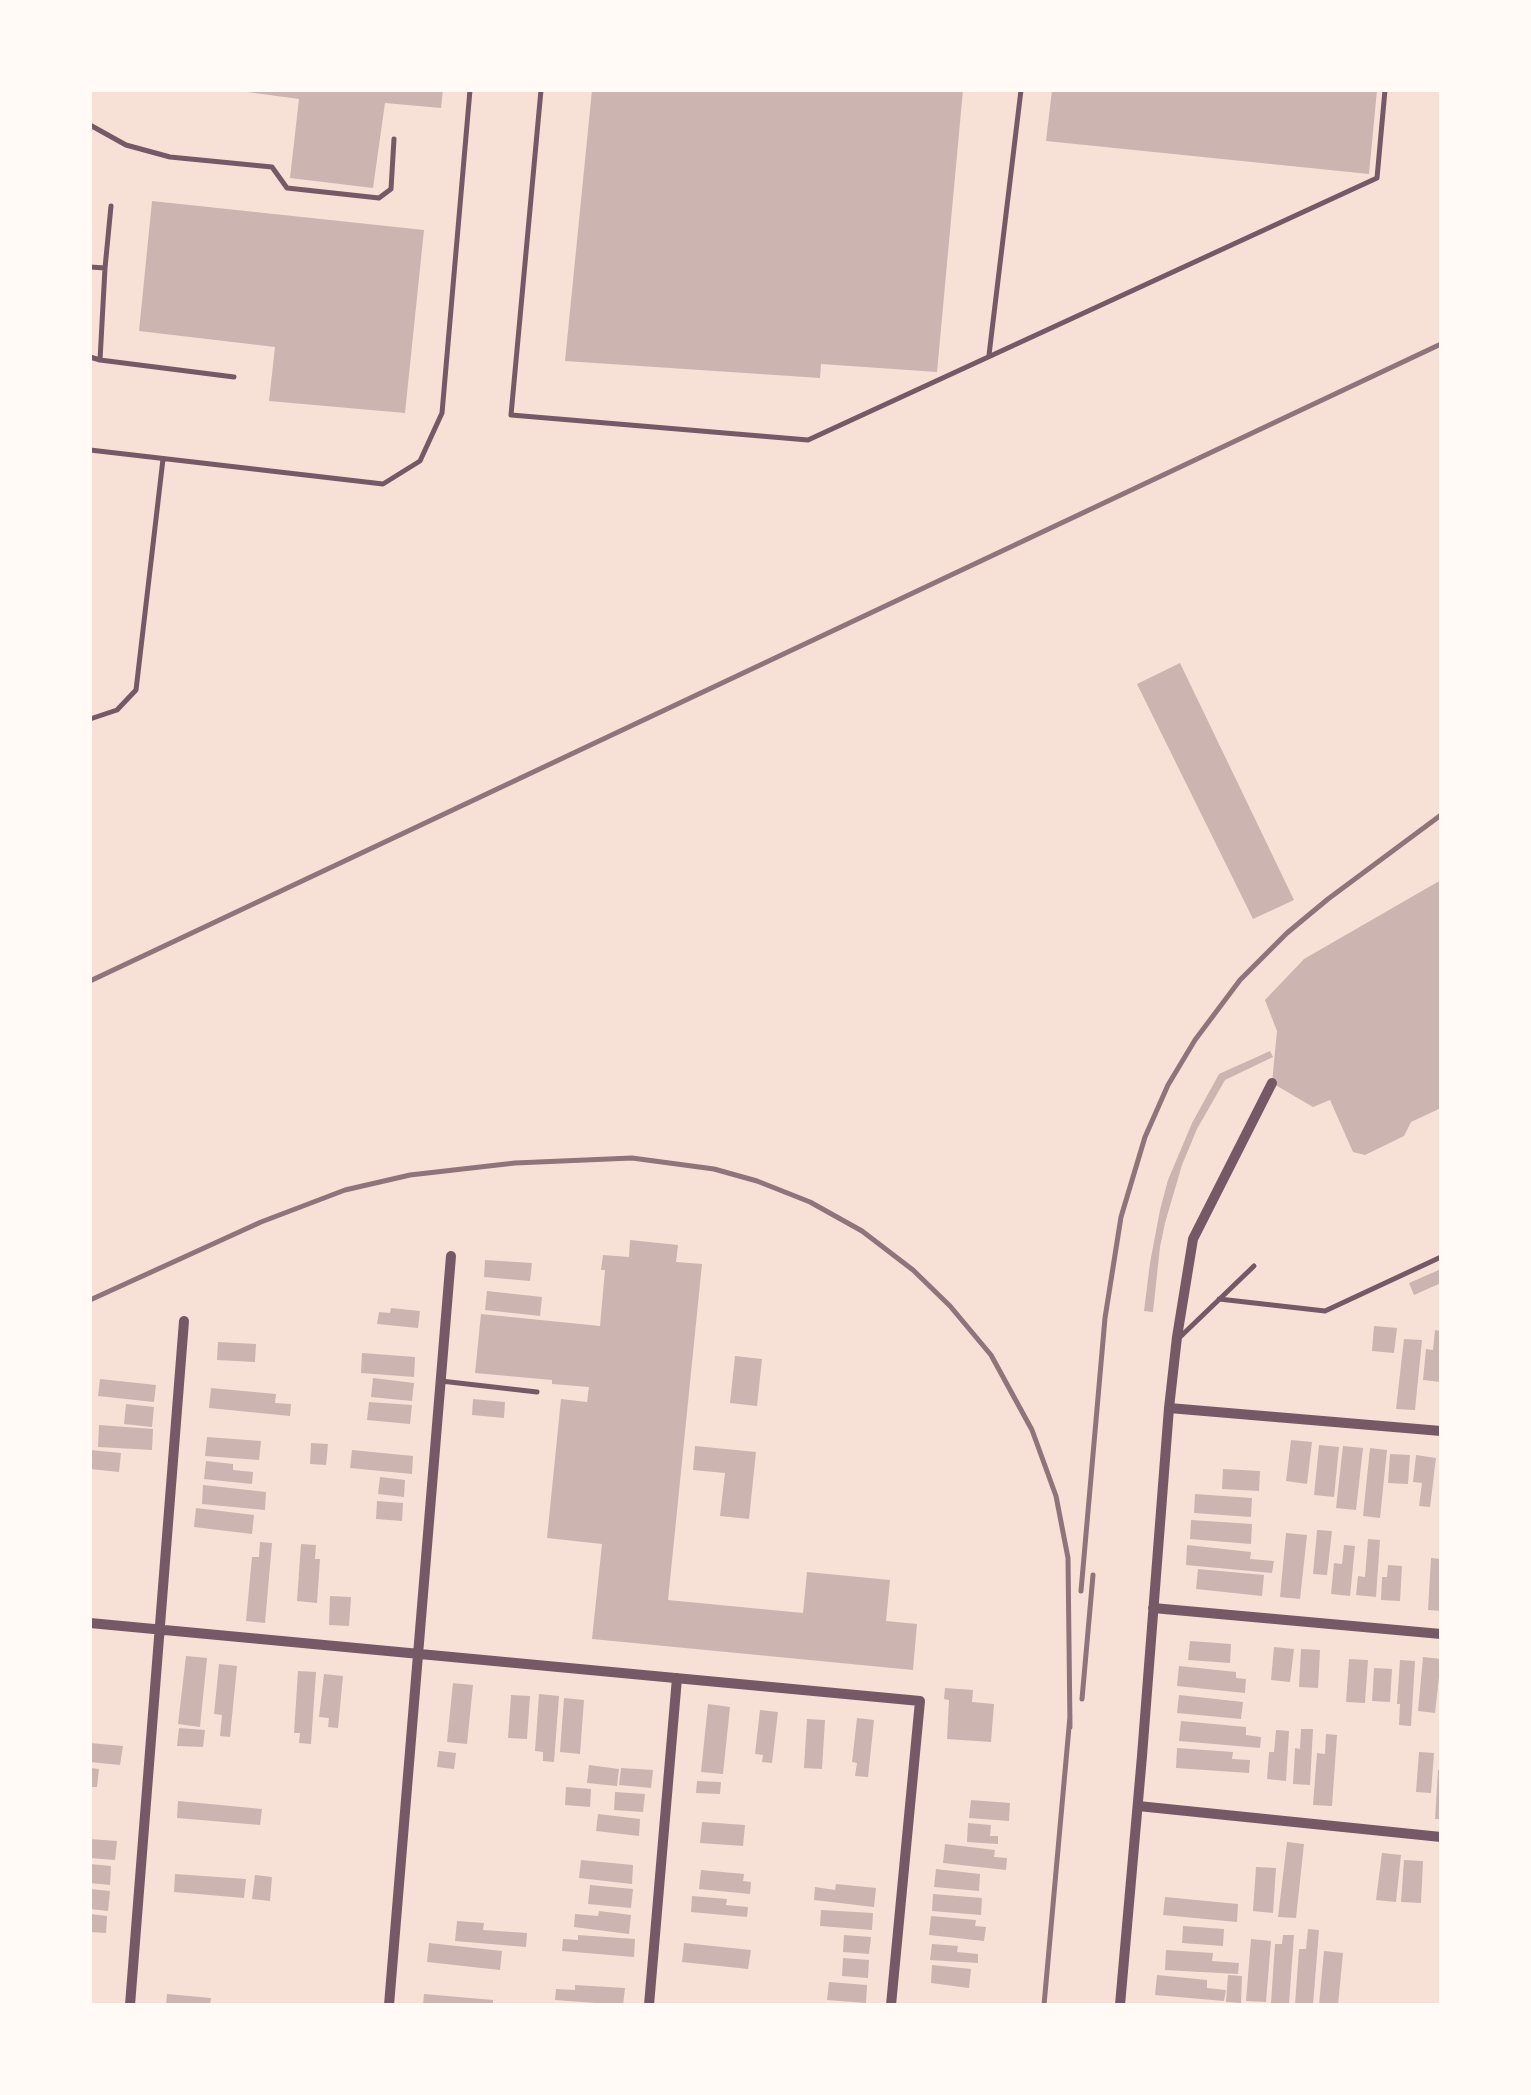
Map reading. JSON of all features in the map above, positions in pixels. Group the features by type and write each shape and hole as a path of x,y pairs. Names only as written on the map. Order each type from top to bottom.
{"street":[{"path":"1120,2005 1169,1408 1193,1239 1272,1082"},
{"path":"390,2005 451,1256"},
{"path":"130,2005 184,1322"},
{"path":"1169,1408 1441,1431"},
{"path":"1153,1608 1441,1634"},
{"path":"90,1623 920,1702 890,2005"},
{"path":"649,2005 677,1678"},
{"path":"1138,1806 1441,1838"}],"lane":[{"path":"90,450 383,484 420,461 442,413 470,90"},
{"path":"541,90 512,414 808,440 1377,178 1385,90"},
{"path":"989,357 1021,90"},
{"path":"90,125 126,145 170,157 272,167 288,188 379,198 390,190 394,139"},
{"path":"100,360 111,206"},
{"path":"90,267 105,268"},
{"path":"90,357 234,377"},
{"path":"90,720 118,710 136,690 164,459"},
{"path":"1219,1299 1325,1311 1441,1257"},
{"path":"1177,1340 1254,1266"},
{"path":"442,1382 537,1392"}],"building":[{"path":"247,90 443,90 441,108 385,103 373,188 290,178 299,99"},
{"path":"592,90 963,90 937,372 821,364 820,378 565,361"},
{"path":"1052,90 1377,90 1369,174 1046,141"},
{"path":"152,201 424,230 405,413 269,401 275,347 139,331"},
{"path":"1180,663 1294,900 1253,919 1137,684"},
{"path":"1441,880 1441,1108 1411,1122 1404,1136 1365,1155 1353,1152 1330,1100 1313,1107 1272,1083 1277,1031 1265,1000 1304,959"},
{"path":"1270,1051 1273,1057 1225,1080 1197,1129 1165,1223 1153,1312 1144,1311 1160,1210 1192,1123 1219,1074"},
{"path":"630,1240 678,1245 676,1262 702,1264 668,1600 803,1613 807,1572 890,1580 886,1621 917,1624 913,1670 592,1639 602,1544 547,1538 561,1399 587,1402 589,1387 475,1373 481,1314 600,1326 603,1255 629,1257"},
{"path":"485,1260 532,1263 530,1281 484,1277"},
{"path":"1441,1269 1441,1283 1414,1295 1409,1283"},
{"path":"487,1291 542,1297 540,1316 485,1310"},
{"path":"391,1308 420,1311 418,1328 377,1324 379,1312 390,1313"},
{"path":"1374,1326 1397,1328 1394,1353 1372,1351"},
{"path":"1435,1330 1441,1331 1441,1382 1423,1380 1426,1349 1433,1350"},
{"path":"1404,1339 1422,1340 1415,1410 1396,1409"},
{"path":"218,1342 256,1344 255,1362 217,1360"},
{"path":"362,1353 415,1357 414,1377 361,1373"},
{"path":"735,1356 762,1359 757,1406 730,1403"},
{"path":"373,1378 414,1383 412,1401 371,1397"},
{"path":"100,1379 156,1385 154,1402 98,1396"},
{"path":"211,1388 276,1394 275,1403 291,1404 290,1416 209,1408"},
{"path":"473,1399 505,1402 504,1418 472,1415"},
{"path":"369,1402 412,1405 410,1424 367,1420"},
{"path":"126,1404 154,1407 152,1427 124,1424"},
{"path":"99,1425 153,1429 152,1450 98,1447"},
{"path":"207,1437 261,1441 259,1460 205,1456"},
{"path":"1291,1440 1312,1442 1307,1484 1286,1481"},
{"path":"311,1443 328,1444 326,1465 310,1464"},
{"path":"1319,1445 1339,1447 1334,1497 1314,1495"},
{"path":"695,1446 756,1452 749,1519 720,1516 725,1473 693,1470"},
{"path":"1343,1446 1363,1448 1356,1510 1336,1508"},
{"path":"1370,1448 1387,1450 1380,1518 1363,1516"},
{"path":"90,1450 121,1453 119,1472 90,1469"},
{"path":"352,1450 413,1456 412,1474 350,1468"},
{"path":"1390,1454 1410,1455 1408,1484 1388,1483"},
{"path":"1416,1455 1436,1458 1430,1507 1419,1506 1422,1483 1413,1482"},
{"path":"206,1461 233,1464 233,1470 253,1472 252,1484 204,1479"},
{"path":"1223,1469 1260,1471 1259,1491 1222,1489"},
{"path":"380,1477 405,1480 404,1497 378,1494"},
{"path":"203,1485 266,1492 265,1510 202,1504"},
{"path":"1195,1494 1252,1498 1251,1517 1194,1513"},
{"path":"377,1501 403,1503 402,1521 376,1519"},
{"path":"196,1508 254,1515 252,1534 194,1527"},
{"path":"1191,1520 1252,1524 1251,1544 1190,1539"},
{"path":"1317,1530 1332,1531 1327,1575 1313,1574"},
{"path":"1286,1533 1307,1535 1300,1599 1280,1597"},
{"path":"1368,1539 1380,1540 1376,1597 1356,1595 1358,1576 1365,1577"},
{"path":"260,1542 272,1543 265,1623 246,1621 252,1557 259,1557"},
{"path":"301,1544 316,1545 315,1559 320,1559 317,1603 297,1601"},
{"path":"1187,1545 1251,1552 1250,1559 1274,1561 1272,1573 1186,1565"},
{"path":"1344,1545 1355,1546 1350,1596 1331,1594 1334,1563 1342,1564"},
{"path":"1431,1558 1441,1559 1441,1611 1428,1610"},
{"path":"1388,1565 1402,1566 1400,1601 1381,1600 1382,1577 1387,1577"},
{"path":"1198,1569 1264,1575 1262,1596 1196,1589"},
{"path":"330,1596 351,1597 349,1626 329,1625"},
{"path":"1190,1641 1231,1644 1230,1663 1188,1660"},
{"path":"1274,1647 1294,1649 1290,1682 1271,1680"},
{"path":"1301,1649 1320,1650 1318,1688 1299,1687"},
{"path":"186,1656 207,1658 200,1727 178,1724"},
{"path":"1423,1657 1441,1659 1435,1713 1418,1711"},
{"path":"1349,1659 1368,1660 1365,1703 1346,1702"},
{"path":"1400,1660 1415,1661 1411,1726 1399,1725"},
{"path":"219,1664 237,1666 230,1737 220,1736 222,1715 214,1714"},
{"path":"1179,1666 1236,1672 1236,1678 1246,1679 1245,1693 1177,1686"},
{"path":"1374,1668 1392,1669 1390,1702 1372,1701"},
{"path":"298,1671 316,1672 311,1744 299,1743 300,1733 294,1733"},
{"path":"324,1674 343,1676 338,1728 328,1727 329,1718 319,1717"},
{"path":"453,1683 473,1685 467,1744 447,1742"},
{"path":"945,1688 973,1690 972,1702 994,1704 991,1742 947,1739 949,1700 944,1699"},
{"path":"539,1694 559,1696 554,1762 543,1761 543,1752 535,1751"},
{"path":"511,1695 530,1696 527,1739 508,1738"},
{"path":"1179,1695 1243,1702 1241,1719 1177,1713"},
{"path":"564,1698 584,1700 580,1754 560,1752"},
{"path":"708,1704 730,1707 723,1774 701,1772"},
{"path":"760,1710 778,1712 772,1763 762,1762 763,1755 755,1754"},
{"path":"857,1718 874,1720 868,1777 855,1776 857,1763 852,1762"},
{"path":"807,1719 825,1720 822,1769 804,1768"},
{"path":"1181,1721 1246,1727 1246,1735 1261,1737 1260,1748 1179,1741"},
{"path":"179,1728 205,1730 203,1747 177,1746"},
{"path":"1301,1729 1313,1729 1310,1785 1293,1784 1295,1748 1300,1749"},
{"path":"1276,1730 1289,1731 1286,1781 1267,1779"},
{"path":"1326,1734 1337,1735 1332,1806 1313,1805 1317,1753 1325,1754"},
{"path":"90,1743 123,1746 120,1765 90,1762"},
{"path":"1177,1748 1233,1752 1232,1759 1250,1760 1249,1773 1176,1768"},
{"path":"439,1751 456,1753 454,1769 437,1767"},
{"path":"1419,1752 1434,1753 1431,1793 1416,1792"},
{"path":"589,1765 619,1769 617,1786 587,1783"},
{"path":"90,1768 99,1769 97,1787 90,1787"},
{"path":"621,1768 653,1770 651,1788 619,1785"},
{"path":"1438,1770 1441,1819 1435,1819"},
{"path":"697,1781 721,1782 720,1794 696,1793"},
{"path":"566,1787 591,1789 590,1807 565,1805"},
{"path":"615,1792 645,1794 643,1812 614,1810"},
{"path":"971,1800 1010,1803 1009,1821 969,1818"},
{"path":"178,1801 262,1809 260,1825 177,1818"},
{"path":"598,1814 640,1819 639,1836 596,1831"},
{"path":"702,1822 745,1825 743,1846 700,1843"},
{"path":"968,1823 991,1825 990,1836 998,1836 998,1844 967,1842"},
{"path":"90,1839 117,1841 115,1860 90,1858"},
{"path":"1287,1842 1304,1844 1296,1918 1278,1917"},
{"path":"945,1844 995,1850 994,1857 1007,1858 1006,1870 943,1863"},
{"path":"1382,1853 1401,1855 1396,1902 1376,1900"},
{"path":"581,1860 633,1865 632,1884 579,1878"},
{"path":"1404,1860 1423,1861 1421,1903 1401,1902"},
{"path":"90,1864 111,1866 110,1885 90,1883"},
{"path":"1256,1867 1276,1868 1273,1913 1253,1911"},
{"path":"936,1869 980,1874 979,1891 934,1887"},
{"path":"701,1870 744,1874 743,1881 751,1882 750,1894 699,1889"},
{"path":"175,1874 246,1879 244,1898 174,1892"},
{"path":"255,1875 272,1877 270,1901 252,1899"},
{"path":"836,1884 876,1888 874,1907 814,1900 815,1887 835,1890"},
{"path":"590,1885 633,1889 631,1908 588,1904"},
{"path":"90,1889 110,1891 108,1911 90,1909"},
{"path":"933,1894 982,1898 981,1915 932,1911"},
{"path":"692,1896 727,1899 726,1905 748,1907 747,1917 691,1912"},
{"path":"1165,1897 1238,1904 1237,1922 1163,1915"},
{"path":"821,1910 873,1913 872,1930 820,1926"},
{"path":"599,1911 631,1915 629,1934 574,1927 575,1914 598,1916"},
{"path":"90,1914 107,1916 106,1933 90,1932"},
{"path":"931,1916 976,1920 975,1926 986,1927 984,1941 929,1935"},
{"path":"457,1921 484,1923 483,1930 527,1933 526,1947 455,1941"},
{"path":"1183,1926 1224,1929 1223,1946 1182,1943"},
{"path":"1308,1929 1319,1930 1313,2005 1295,2005 1299,1949 1306,1949"},
{"path":"578,1935 635,1939 634,1957 562,1951 563,1939 578,1940"},
{"path":"844,1935 871,1937 869,1954 843,1952"},
{"path":"1283,1935 1294,1935 1289,2004 1271,2003 1275,1944 1282,1944"},
{"path":"1251,1939 1271,1941 1266,2002 1246,2001"},
{"path":"429,1943 502,1951 500,1970 427,1962"},
{"path":"684,1943 751,1950 748,1969 682,1962"},
{"path":"932,1944 958,1946 957,1952 978,1954 978,1963 930,1960"},
{"path":"1166,1950 1213,1953 1212,1961 1239,1963 1238,1974 1165,1970"},
{"path":"1324,1951 1343,1953 1338,2005 1319,2005"},
{"path":"843,1958 869,1960 868,1978 842,1976"},
{"path":"932,1965 971,1969 969,1988 931,1983"},
{"path":"1157,1975 1207,1980 1207,1988 1226,1990 1224,2001 1155,1995"},
{"path":"1228,1975 1242,1976 1241,2003 1226,2002"},
{"path":"829,1982 867,1985 866,2003 827,2000"},
{"path":"575,1985 625,1988 623,2005 555,2000 556,1989 575,1990"},
{"path":"167,1994 211,1998 210,2005 166,2005"},
{"path":"424,1994 493,2000 493,2005 423,2005"}],"railway":[{"path":"90,981 1441,344"},
{"path":"1081,1591 1105,1318 1121,1217 1145,1137 1168,1085 1195,1040 1240,980 1287,933 1441,815"},
{"path":"90,1300 261,1222 345,1190 410,1175 515,1163 632,1158 714,1169 810,1202 862,1231 913,1270 950,1306 991,1355 1032,1430 1056,1496 1068,1558 1070,1727"},
{"path":"1082,1699 1093,1575"},
{"path":"1044,2005 1070,1716"}]}
